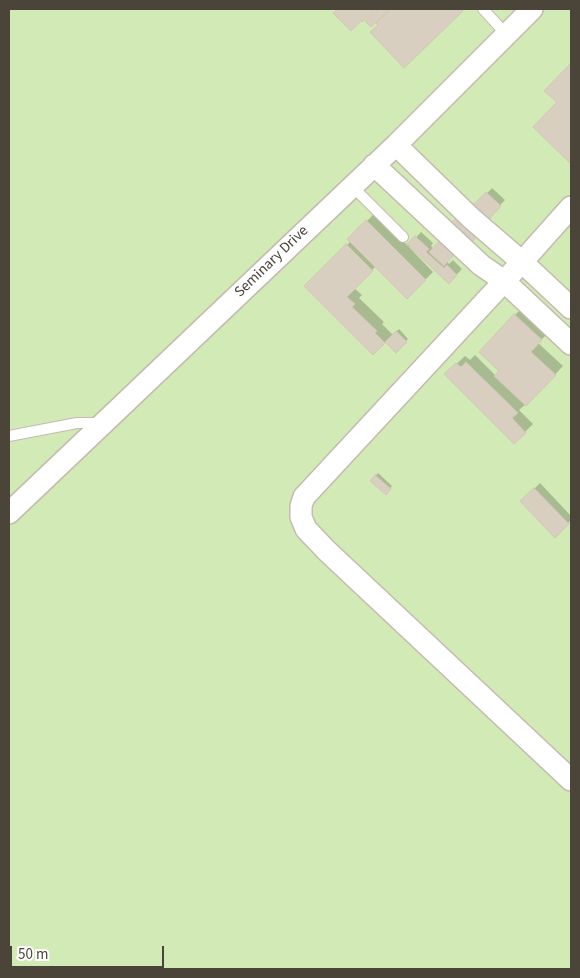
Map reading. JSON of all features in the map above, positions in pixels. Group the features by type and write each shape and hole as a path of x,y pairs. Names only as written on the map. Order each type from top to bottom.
{"street":[{"name":"Seminary Drive","path":"9,512 396,145 532,9"},
{"path":"396,145 471,218 571,308"},
{"path":"374,165 481,265 504,281 571,344"},
{"path":"571,207 304,497 301,506 301,516 306,529 571,780"}],"lane":[{"path":"483,9 506,34"},
{"path":"352,186 403,238"},
{"path":"9,436 78,423 102,423"}],"green space":[{"path":"9,9 571,9 571,969 9,969"}],"building":[{"path":"338,9 376,9 351,31 333,13"},
{"path":"378,9 388,11 371,27 365,21"},
{"path":"387,9 461,9 463,11 404,68 370,32 378,25 376,23 389,11"},
{"path":"571,63 571,164 533,127 557,102 544,91"},
{"path":"486,192 501,206 483,226 467,212"},
{"path":"461,213 481,232 469,245 448,227"},
{"path":"366,220 426,280 407,299 347,239"},
{"path":"446,234 461,247 444,266 429,252"},
{"path":"415,236 429,249 426,252 444,268 447,265 457,275 449,284 407,244"},
{"path":"346,244 373,271 347,297 355,304 352,307 377,331 375,333 385,343 373,355 304,286"},
{"path":"514,314 542,340 531,352 556,375 526,406 494,376 499,371 479,352"},
{"path":"396,331 407,342 396,353 385,342"},
{"path":"466,362 518,413 512,418 526,433 514,444 444,374 456,363 461,367"},
{"path":"375,475 391,489 386,495 370,481"},
{"path":"534,488 569,524 555,538 520,501"}]}
